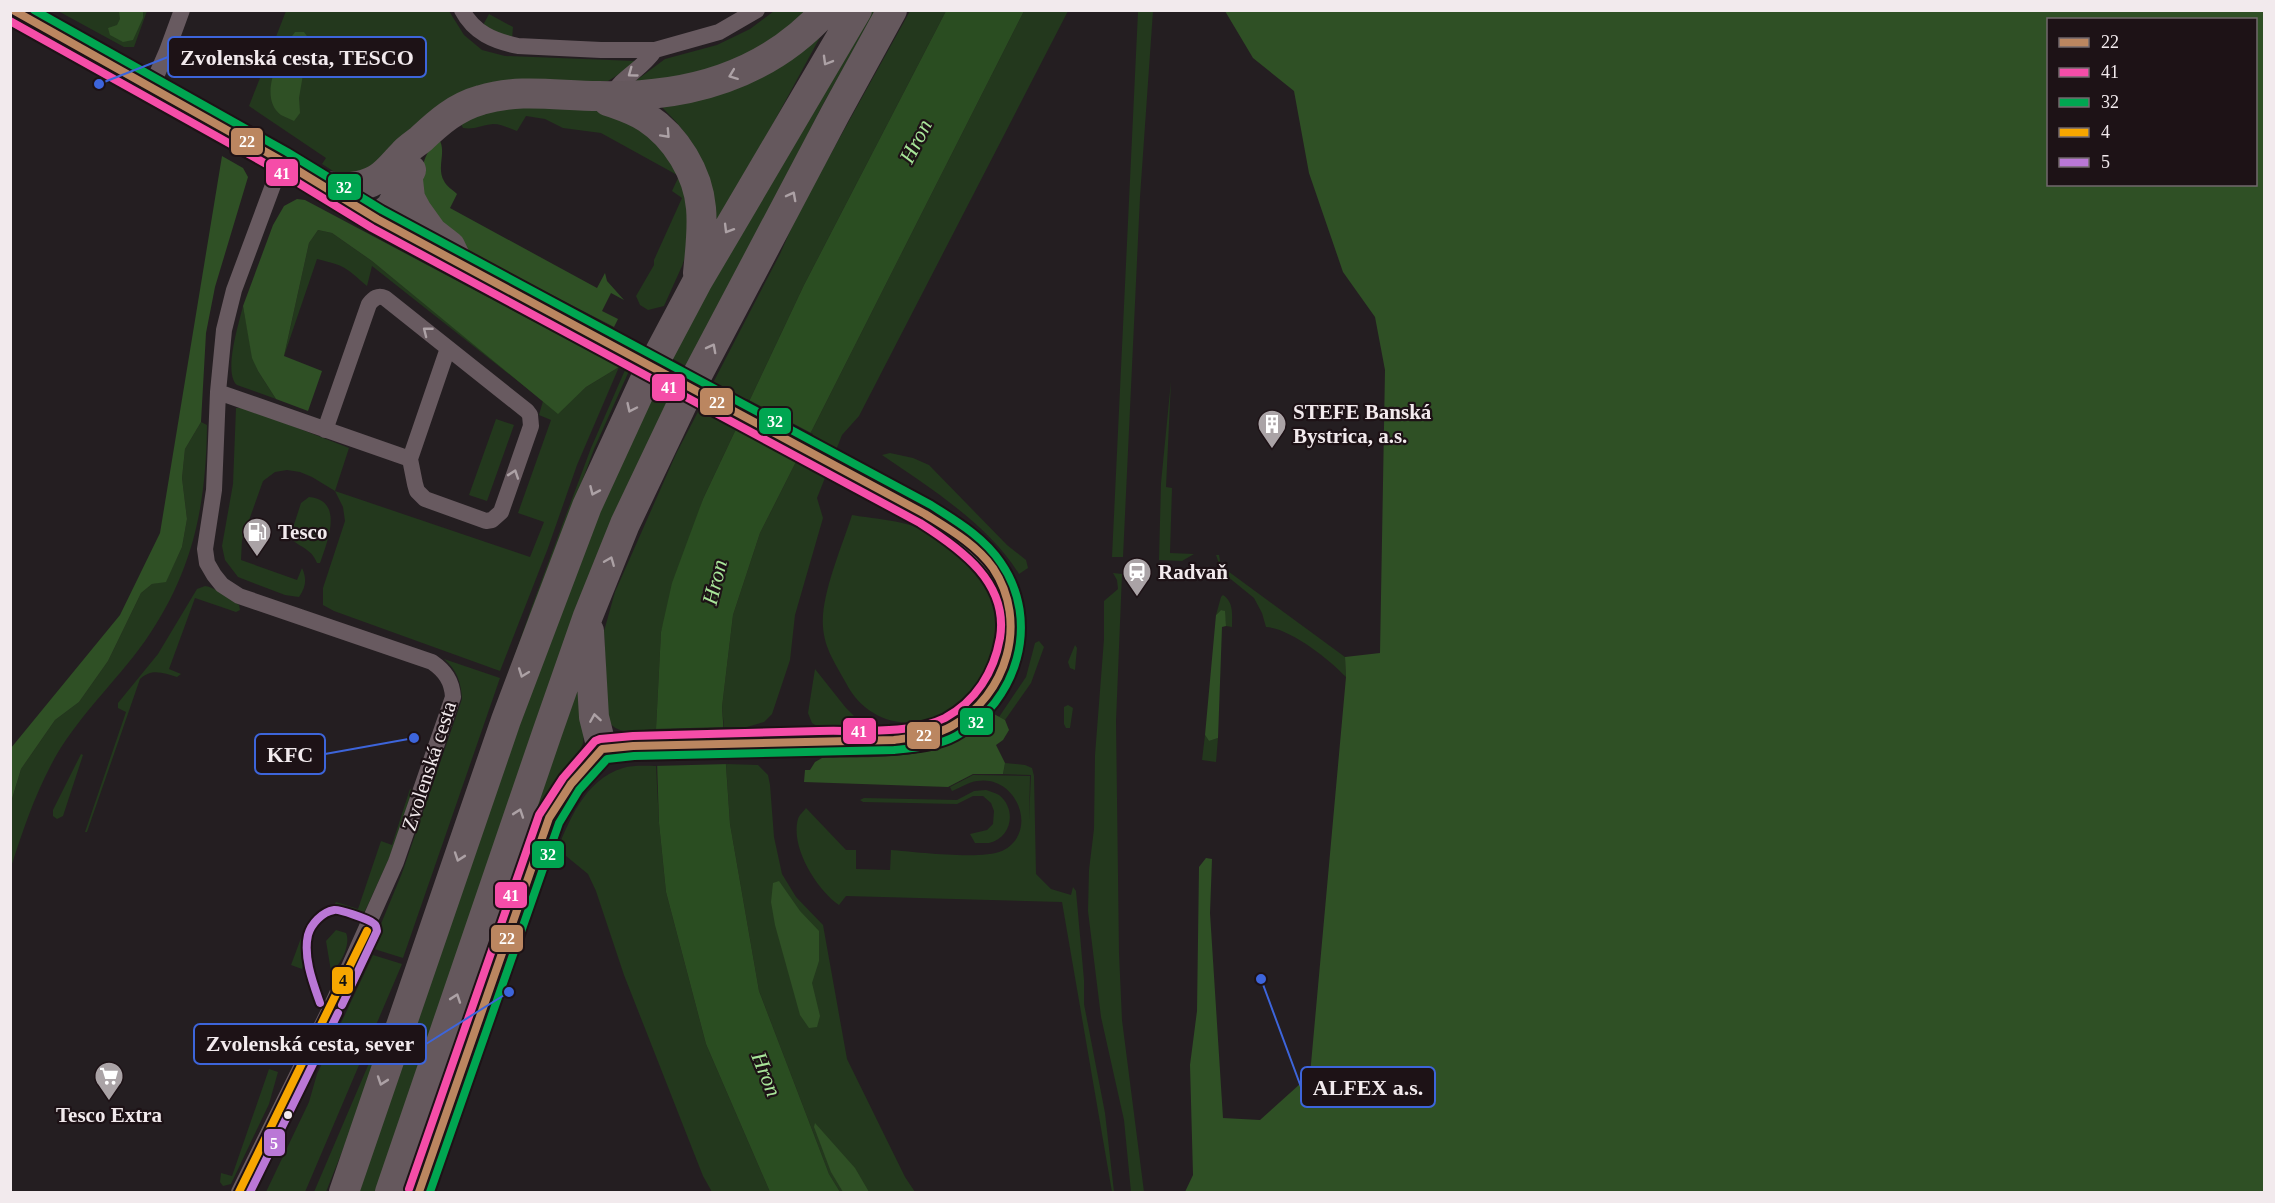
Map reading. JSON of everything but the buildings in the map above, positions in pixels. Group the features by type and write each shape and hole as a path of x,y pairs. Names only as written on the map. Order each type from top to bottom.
{"highway":[{"path":"377,219 391,207 400,173 420,140 451,112 480,100 506,94 546,93 604,96 673,92 730,77 757,66 784,48 811,27 826,10"},
{"path":"344,1192 506,720 586,506 644,382 697,282 856,10"},
{"path":"390,1192 588,616 625,524 684,400 892,10"},
{"path":"604,96 646,117 671,140 684,158 695,182 701,206 702,228 697,282"},
{"path":"324,186 348,188 400,173"},
{"path":"400,173 417,211 432,231 450,246 458,263"},
{"path":"588,616 594,717 602,749"}],"main road":[{"path":"12,10 282,161 377,219 925,514 978,552 993,569 1005,590 1011,613 1012,636 1008,657 1000,678 988,698 970,715 951,727 927,735 894,741 637,746 602,749 571,784 549,818 419,1192"}],"street":[{"path":"151,87 182,10"},
{"path":"462,10 478,30 503,43 518,46 601,50 655,50 719,32 757,10"},
{"path":"604,96 647,63 655,50"},
{"name":"Zvolenská cesta","path":"239,1192 332,1005 375,911 396,862 453,697 451,682 446,674 432,662 239,596 222,585 207,563 205,549 214,490 218,392 224,330 234,290 282,161"},
{"path":"325,429 369,304 377,297 385,298 448,348 527,411 531,421 501,512 492,520 486,521 420,495 417,491 410,459 448,348"},
{"path":"218,392 410,459"}],"shaded area":[{"path":"58,11 147,11 134,47 124,47"},
{"path":"119,11 143,12 143,18 133,40 123,42 110,35 108,28 117,25 120,19"},
{"path":"286,11 449,11 464,35 482,50 505,56 635,61 632,66 608,81 518,82 372,171 344,178 322,164 326,158 249,106"},
{"path":"774,11 813,11 794,29 703,77 634,82 665,59 717,45 750,29"},
{"path":"868,11 875,11 821,108 689,368 668,356"},
{"path":"910,11 946,11 804,285 703,499 661,632 656,729 623,731 618,729 608,721 604,631 615,592 676,454 780,254 799,211"},
{"path":"1024,11 1068,11 859,416 842,435 817,498 823,518 795,615 790,660 772,714 764,722 747,727 724,727 722,707 733,615 760,533"},
{"path":"1127,11 1153,11 1140,197 1123,557 1112,557 1138,12"},
{"path":"1225,11 2264,11 2264,1192 1185,1192 1193,1175 1190,1065 1197,1011 1199,867 1206,858 1212,859 1210,913 1223,1118 1260,1120 1310,1075 1346,677 1345,657 1380,653 1385,370 1375,317 1343,272 1309,173 1294,91 1253,58"},
{"path":"489,14 513,27 512,39 482,27"},
{"path":"825,28 718,225 691,141 661,106"},
{"path":"295,32 304,32 309,39 299,98 300,113 294,121 281,115 274,107 271,85 278,61"},
{"path":"514,106 593,109 648,129 682,174 693,233 682,266 664,306 648,310 640,305 636,296 654,265 654,260 682,198 672,191 679,176 601,133 563,128 545,119 526,116 517,131 493,124 463,128 460,122 475,114"},
{"path":"439,139 442,149 442,176 446,185 457,194 450,208 597,288 605,273 607,281 624,300 611,293 602,311 618,319 614,327 467,251 422,202 424,160"},
{"path":"222,156 243,168 248,177 215,287 206,333 201,422 185,449 182,478 187,519 182,547 166,582 152,584 141,593 108,661 79,702 55,720 21,769 11,802 11,748 120,615 160,533"},
{"path":"297,199 305,200 619,367 586,387 558,414 372,261 332,233 318,230 309,243 284,356 322,371 308,411 276,399 252,358 243,306 273,225 284,206"},
{"path":"318,230 332,233 372,261 558,413 586,387 619,367 577,465 548,548 500,671 323,605 323,588 345,521 343,507 335,491 530,557 544,522 518,513 551,420 539,415 543,401 372,266 367,286 345,268 317,259 284,356 309,243"},
{"path":"243,306 253,358 258,371 276,399 237,385 233,379 231,370 233,347"},
{"path":"625,370 629,371 594,449 493,724 382,1051 326,1192 314,1192 402,986 531,609 591,448"},
{"path":"1171,381 1166,487 1172,488 1170,553 1194,554 1182,561 1159,560 1161,483"},
{"path":"653,385 673,395 378,1192 355,1192 528,685"},
{"path":"236,408 246,408 349,448 335,491 300,472 287,470 275,472 263,481 242,540 241,560 297,580 302,568 305,583 299,597 285,595 238,577 225,560 222,546 233,484"},
{"path":"496,419 514,425 487,501 469,495"},
{"path":"201,422 207,425 200,511 194,538 175,590 145,641 83,717 61,748 34,802 11,867 11,802 21,769 55,720 79,702 108,661 141,593 152,584 166,581 182,547 187,519 182,478 185,449"},
{"path":"890,453 913,458 929,465 1007,545 1026,560 1028,568 1019,574 992,539 975,523 882,455"},
{"path":"309,497 320,500 327,506 330,514 329,534 320,563 317,563 308,550 290,537 301,503"},
{"path":"852,515 912,526 941,543 953,546 984,578 994,596 999,615 1000,636 989,674 978,692 962,706 946,715 930,721 914,723 898,722 882,717 868,710 856,698 832,659 824,634 823,615 831,577"},
{"path":"1216,555 1219,555 1221,566 1345,657 1346,677 1320,654 1298,639 1266,627 1254,598 1222,572"},
{"path":"1113,573 1122,574 1116,721 1122,1020 1144,1192 1131,1192 1124,1120 1101,1017 1088,911 1089,870 1094,829 1095,755 1104,639 1104,601 1118,589"},
{"path":"205,586 239,605 240,610 236,612 195,598 169,669 181,674 177,677 153,672 140,679 87,832 85,832 126,712 118,708 118,703 158,654 197,589"},
{"path":"1223,595 1231,605 1232,627 1226,626 1224,611 1221,610 1216,615"},
{"path":"1221,610 1225,611 1226,626 1222,627 1218,738 1209,741 1205,735 1216,615"},
{"path":"1039,641 1044,647 1031,683 1005,720 999,717 1026,677 1035,643"},
{"path":"1075,645 1077,648 1075,670 1070,668 1068,662"},
{"path":"444,659 500,678 403,958 371,948 402,873 462,699 458,677"},
{"path":"582,669 585,723 583,743 578,755 552,787 542,805 409,1192 404,1192"},
{"path":"815,669 846,708 866,728 820,728 812,723 808,713"},
{"path":"1068,705 1073,708 1070,728 1066,728 1064,707"},
{"path":"994,714 1005,720 1009,730 1003,740 996,745 1005,763 1003,774 973,774 948,787 804,782 805,770 810,770 815,762 822,758 891,756 935,749 976,730"},
{"path":"1205,735 1209,741 1218,738 1216,762 1202,760"},
{"path":"81,754 83,755 63,816 57,819 53,816 53,810"},
{"path":"1005,763 1032,768 1036,874 1051,889 1071,895 1073,887 1076,891 1084,1004 1105,1113 1114,1192 1112,1192 1062,902 846,896 839,905 814,879 798,842 798,819 806,808 846,850 856,850 856,869 890,870 891,850 964,855 992,854 1002,851 1013,843 1020,831 1019,807 1013,795 1003,786 991,781 977,781 952,791 950,787 973,775 1030,776 1029,820 1031,775 1003,774"},
{"path":"726,764 758,765 768,775 774,837 782,874 796,897 823,925 847,1059 905,1177 915,1192 840,1192 829,1174 759,991 730,824"},
{"path":"656,766 666,892 706,1044 770,1192 712,1192 703,1176 624,975 596,891 588,874 566,856 555,855 572,816 588,792 598,782 623,768"},
{"path":"410,789 414,791 388,861 365,911 354,916 336,911 333,907 336,902 358,909 381,841 392,845"},
{"path":"986,790 999,795 1005,801 1010,815 1003,835 989,843 975,843 970,834 987,830 993,824 994,811 991,803 983,796 973,796 957,804 863,802 860,800 864,798 957,800 974,791"},
{"path":"779,881 800,911 819,931 819,961 812,983 820,1016 817,1027 809,1028 800,1015 775,925 771,902 773,883"},
{"path":"336,930 346,933 347,942 341,959 331,971 326,941"},
{"path":"301,938 306,949 302,969 291,965"},
{"path":"373,955 402,964 305,1192 266,1192 309,1102 317,1074"},
{"path":"269,1069 278,1072 269,1104 231,1184 223,1186 220,1182 221,1173 232,1176"},
{"path":"815,1123 855,1168 869,1192 843,1192 831,1172 814,1127"}],"water":[{"name":"Hron","path":"946,11 1024,11 760,533 733,615 722,707 730,824 759,991 829,1174 840,1192 770,1192 706,1044 666,892 659,823 656,729 661,632 672,583 703,499 804,285"}],"pier":[{"path":"747,399 813,434 798,463 733,428"},
{"path":"727,727 729,764 653,766 653,729"}],"transit line":[{"name":"22","path":"13,10 282,161 377,219 925,514 979,552 993,568 1004,589 1010,611 1010,634 1007,656 999,677 987,696 971,713 938,732 894,740 633,746 602,749 571,784 549,818 419,1192"},
{"name":"32","path":"34,10 287,152 382,210 931,505 969,530 986,545 1001,563 1013,586 1020,610 1021,634 1017,658 1008,682 995,703 977,721 956,736 942,742 894,750 634,756 607,759 579,790 559,823 430,1192"},
{"name":"41","path":"10,21 277,170 372,228 920,523 966,556 989,584 997,600 1001,618 1000,638 988,674 966,703 945,718 931,723 884,731 633,736 595,741 563,778 539,815 409,1189"},
{"name":"5","path":"320,1003 308,961 308,935 314,923 321,916 337,910 370,921 376,925 377,931 342,1005"},
{"name":"4","path":"239,1192 367,931"},
{"name":"5","path":"250,1192 338,1013"}],"place":[{"name":"Zvolenská cesta, TESCO","path":"99,84"},
{"name":"STEFE Banská Bystrica, a.s.","path":"1272,450"},
{"name":"Tesco","path":"257,558"},
{"name":"Radvaň","path":"1137,598"},
{"name":"KFC","path":"414,738"},
{"name":"ALFEX a.s.","path":"1261,979"},
{"name":"Zvolenská cesta, sever","path":"509,992"},
{"name":"Tesco Extra","path":"109,1102"}]}
